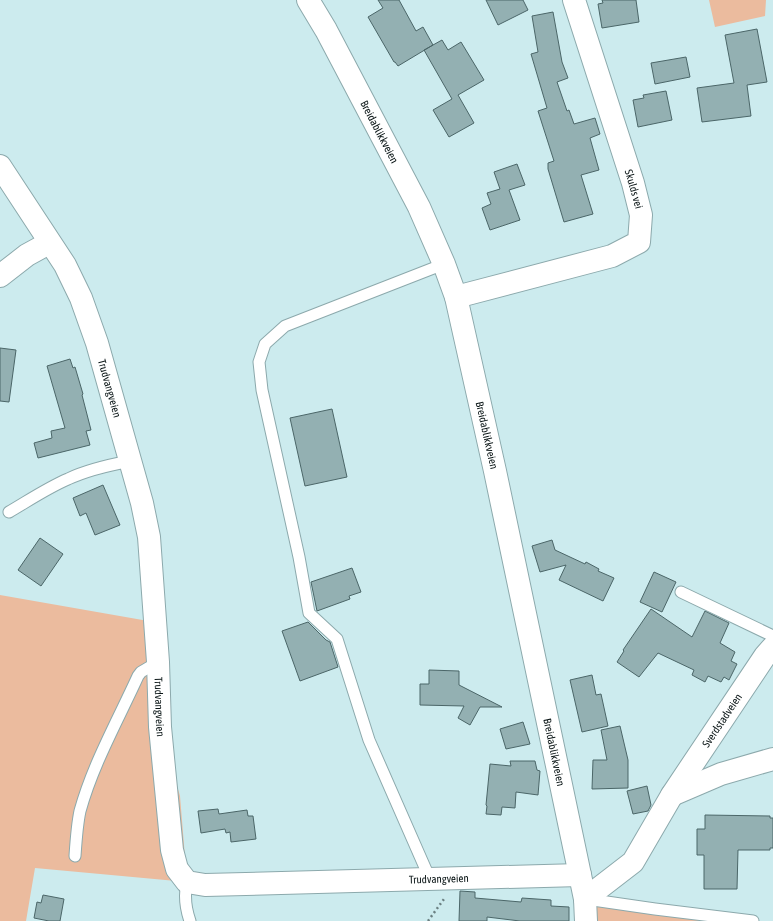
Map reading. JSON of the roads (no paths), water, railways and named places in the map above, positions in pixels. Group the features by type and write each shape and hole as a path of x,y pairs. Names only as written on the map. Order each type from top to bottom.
{"street":[{"name":"Breidablikkveien","path":"308,0 326,30 419,207 444,264 456,298 495,471 585,899"},
{"name":"Skulds vei","path":"456,298 612,256 639,242 641,215 633,183 574,0"},
{"name":"Trudvangveien","path":"0,166 49,243 65,265 81,298 97,344 142,502 149,537 158,662 160,727 172,850 177,869 187,882 205,885 580,875"},
{"path":"0,276 27,255 49,243"},
{"name":"Sverdstadveien","path":"585,899 633,862 672,795 772,646"},
{"path":"672,795 721,774 773,759"},
{"path":"585,899 586,921"}],"lane":[{"path":"430,879 369,740 337,639 309,613 300,557 262,390 259,362 265,344 285,326 444,264"},
{"path":"9,512 68,478 130,460"},
{"path":"681,592 772,646"},
{"path":"75,856 80,811 101,755 138,676 141,672 158,662"},
{"path":"187,882 184,895 186,910 190,921"},
{"path":"585,899 753,921"}]}
